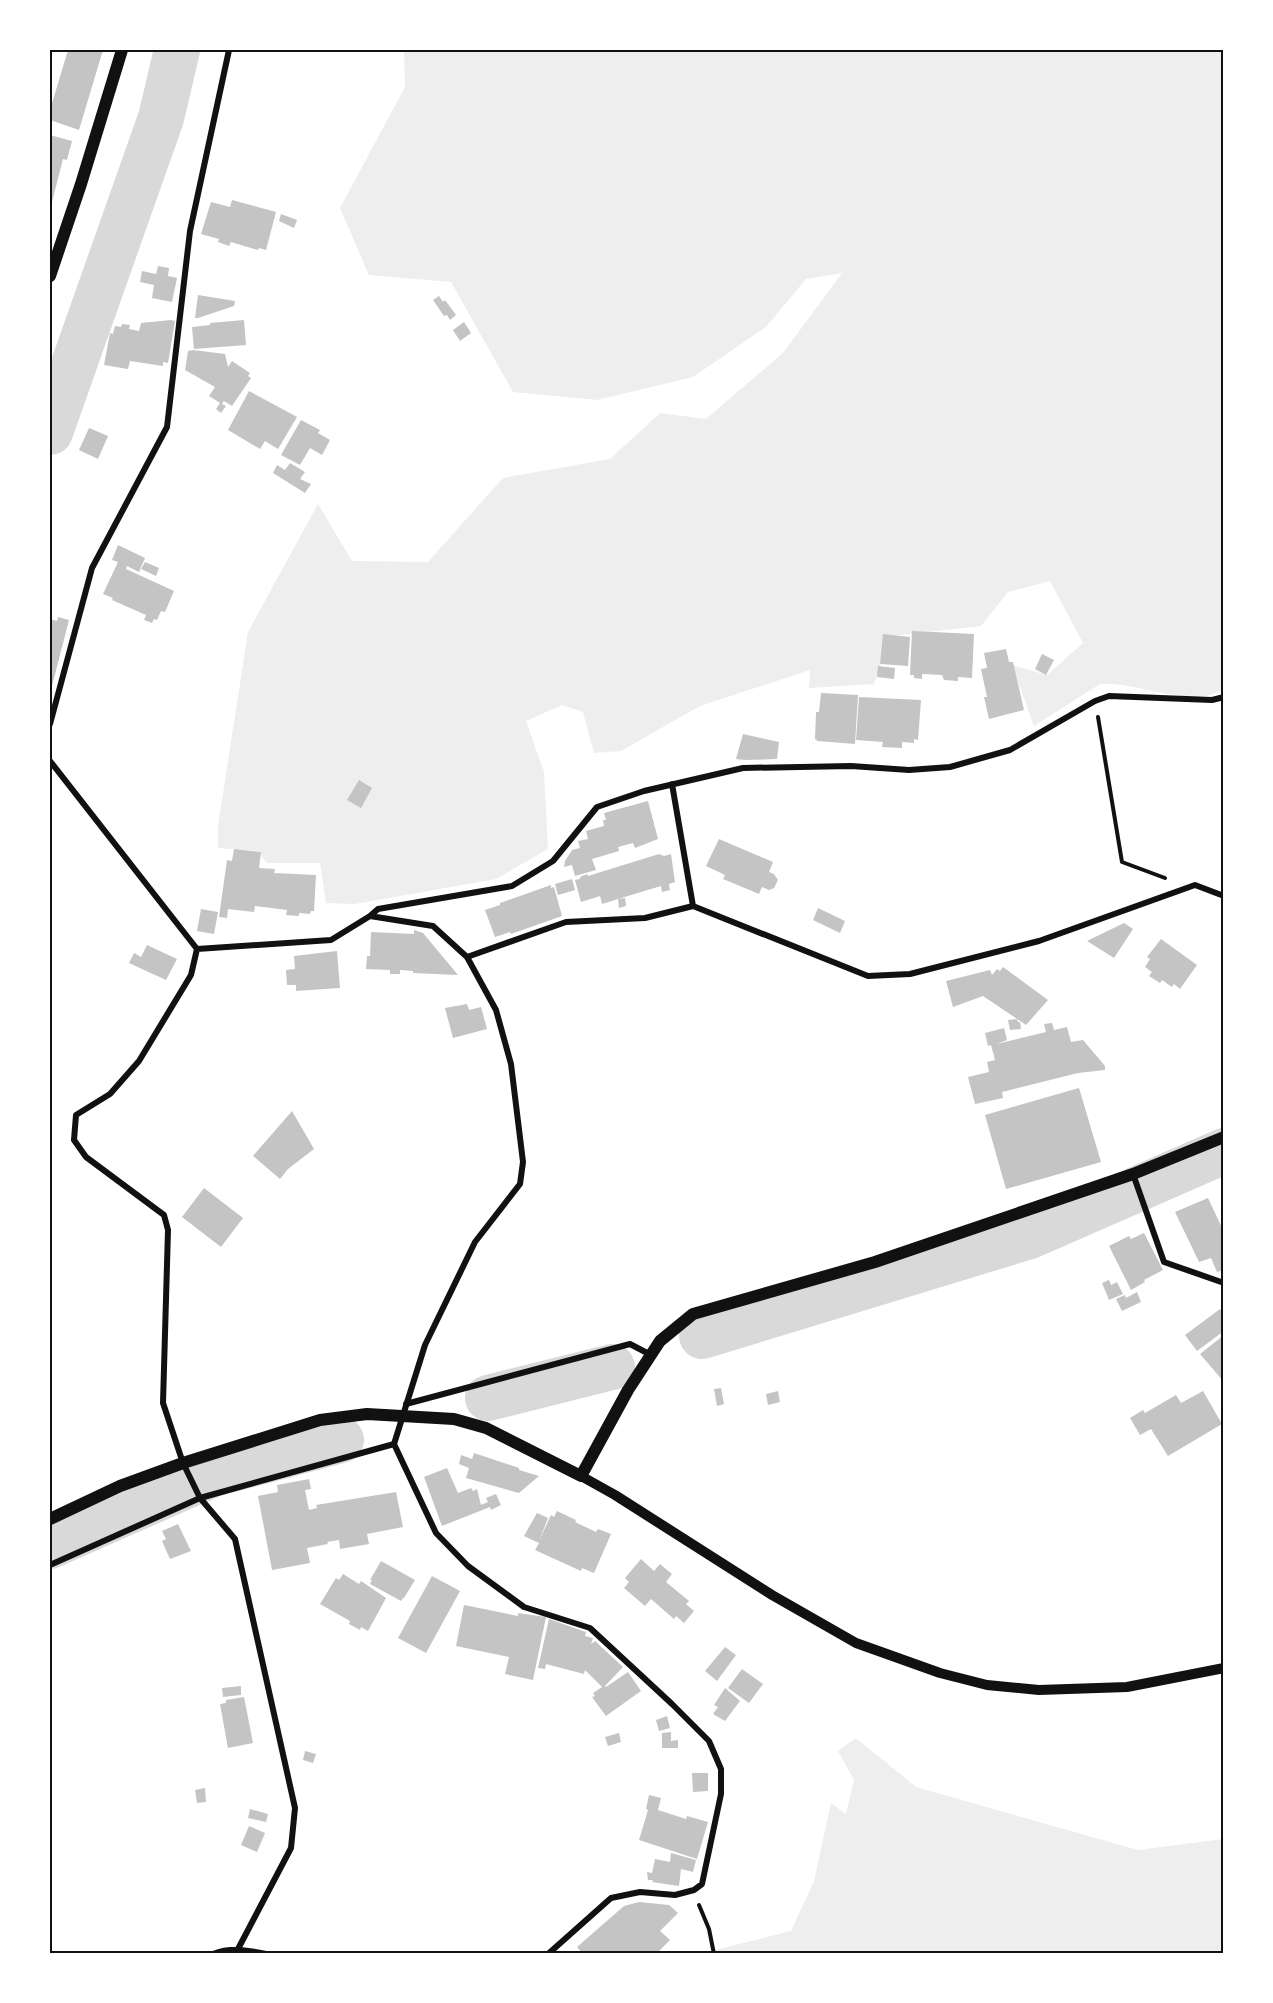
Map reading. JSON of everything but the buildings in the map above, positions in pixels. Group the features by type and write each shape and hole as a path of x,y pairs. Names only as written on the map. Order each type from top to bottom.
{"main road":[{"path":"50,276 122,50"},
{"path":"50,1519 120,1486 183,1463 320,1420 405,1410 454,1419 486,1428 581,1476 628,1390 660,1341 693,1314 875,1262 1133,1174 1224,1137"}],"street":[{"path":"50,724 92,568 167,427 190,231 229,50"},
{"path":"197,949 331,940 378,909 513,885 553,861 597,807 672,784 743,768 852,766 909,770 950,767 1010,750 1095,701 1108,696 1212,700 1224,697"},
{"path":"50,761 197,949"},
{"path":"672,784 693,906"},
{"path":"467,957 567,922 645,918 693,906 868,976 910,974 1039,941 1195,885 1224,896"},
{"path":"370,916 433,926 467,957 496,1010 512,1064 523,1162 520,1184 475,1242 424,1345 393,1444 436,1533 468,1566 524,1607 590,1628 709,1741 721,1770 721,1794 702,1884 694,1890 675,1895 640,1892 611,1898 548,1953"},
{"path":"197,949 191,975 139,1061 110,1094 76,1115 74,1140 86,1157 164,1215 168,1230 163,1403 183,1463 200,1498 235,1539 296,1808 291,1848 238,1949"},
{"path":"1133,1174 1164,1262 1224,1283"},
{"path":"405,1410 630,1344 651,1355"},
{"path":"50,1565 200,1498 393,1444"},
{"path":"581,1476 772,1594 856,1642 940,1673 987,1685 1039,1690 1127,1687 1224,1668"},
{"path":"213,1953 238,1949 266,1953"}],"path":[{"path":"1095,701 1122,861 1165,878 1178,892"},
{"path":"694,1890 709,1929 714,1953"}],"shaded area":[{"path":"404,50 1223,50 1223,690 1195,697 1130,686 1100,684 1034,726 1012,665 1047,675 1083,643 1050,581 1008,592 981,626 891,636 874,684 809,688 810,670 700,706 621,751 594,753 583,712 562,705 526,721 544,772 548,849 496,879 355,904 326,903 320,863 267,863 258,851 218,848 218,826 248,632 318,504 352,561 428,562 503,478 610,459 660,413 706,419 783,353 842,273 806,279 766,327 693,377 597,400 513,392 451,282 369,275 340,208 405,87"},
{"path":"856,1738 916,1787 1138,1850 1223,1839 1223,1953 716,1954 715,1950 791,1931 814,1881 831,1803 846,1814 854,1780 838,1751"}],"waterway":[{"path":"50,432 161,118 177,50"},
{"path":"702,1336 1030,1236 1224,1151"},
{"path":"488,1398 612,1367"},
{"path":"50,1546 213,1474 341,1440"}]}
